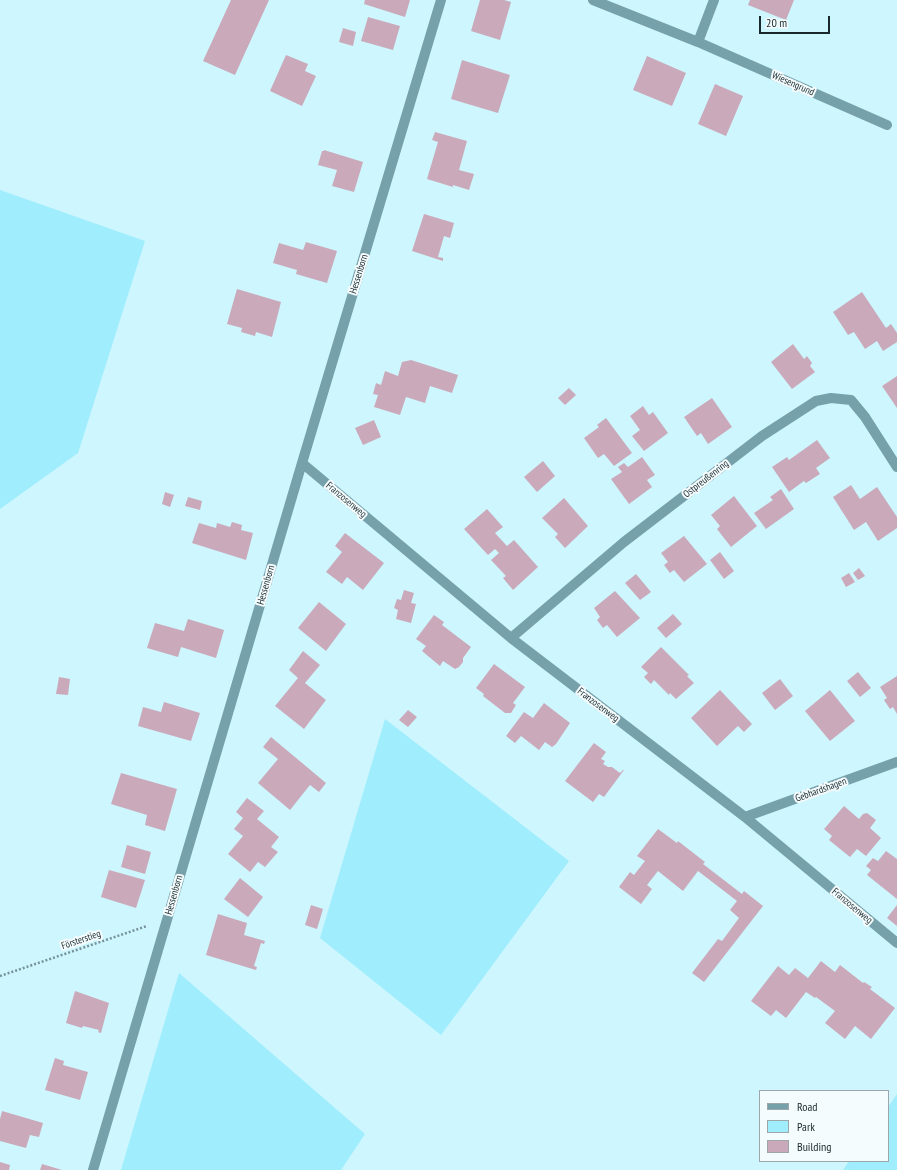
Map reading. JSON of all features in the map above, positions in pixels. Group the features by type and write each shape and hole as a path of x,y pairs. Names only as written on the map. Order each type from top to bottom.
{"street":[{"name":"Hessenborn","path":"93,1170 302,463 441,0"},
{"name":"Wiesengrund","path":"593,0 698,42 888,125"},
{"path":"698,42 714,0"},
{"name":"Ostpreußenring","path":"511,638 624,542 762,436 816,401 831,398 851,400 865,417 897,467"},
{"name":"Franzosenweg","path":"302,463 511,638 745,817 897,943"},
{"name":"Gebhardshagen","path":"745,817 897,762"}],"path":[{"name":"Försterstieg","path":"0,976 167,918"}],"green space":[{"path":"0,190 145,241 78,453 0,509"},
{"path":"385,719 569,861 441,1035 320,938"},
{"path":"179,973 365,1134 341,1170 121,1170"},
{"path":"897,1094 897,1170 843,1170 848,1162 889,1162 889,1106"}],"building":[{"path":"231,0 269,0 235,75 203,61"},
{"path":"365,0 410,0 405,17 364,4"},
{"path":"480,0 504,0 511,2 500,40 471,31"},
{"path":"750,0 794,0 786,20 748,5"},
{"path":"368,17 400,26 393,50 361,41"},
{"path":"343,28 356,32 353,46 339,42"},
{"path":"286,55 308,64 305,71 316,76 302,106 270,91"},
{"path":"647,56 686,73 672,106 633,90"},
{"path":"462,60 510,75 498,113 451,99"},
{"path":"715,84 743,96 726,136 698,124"},
{"path":"435,132 467,141 459,170 474,174 469,190 427,179 438,142 432,140"},
{"path":"324,150 363,162 354,192 332,186 337,170 318,165 322,151"},
{"path":"424,214 454,223 450,238 444,236 438,257 443,258 443,261 412,251"},
{"path":"306,242 337,251 327,283 296,274 297,270 273,263 279,243 303,250"},
{"path":"237,289 281,302 272,337 256,332 255,336 241,332 242,328 227,324"},
{"path":"862,292 886,328 891,324 897,333 897,342 883,351 877,341 865,349 854,332 848,335 833,312"},
{"path":"793,344 804,359 807,356 812,363 810,366 815,372 792,389 771,362"},
{"path":"411,360 458,375 452,393 430,386 425,403 406,397 400,415 374,407 378,395 373,394 376,383 381,385 385,371 398,376 402,362"},
{"path":"897,376 897,408 882,386"},
{"path":"569,388 576,395 565,405 558,398"},
{"path":"712,398 732,427 708,444 701,433 697,436 684,417"},
{"path":"643,406 649,415 653,412 668,433 644,451 632,436 640,430 630,416"},
{"path":"606,418 632,453 614,466 604,454 598,458 584,438 599,427 597,425"},
{"path":"374,420 381,437 363,445 355,428"},
{"path":"817,440 830,458 816,468 820,474 806,483 804,481 789,492 772,467 787,457 789,460"},
{"path":"642,457 655,475 647,480 652,487 629,504 611,479 622,472 618,467 624,463 628,467"},
{"path":"543,461 555,476 537,492 524,477"},
{"path":"851,485 860,499 877,487 897,517 897,528 878,541 866,522 854,530 833,497"},
{"path":"781,489 794,509 766,529 754,513 773,500 770,497"},
{"path":"165,492 174,495 170,507 162,504"},
{"path":"734,496 757,526 731,547 717,529 720,526 711,515"},
{"path":"188,497 202,501 200,510 185,506"},
{"path":"564,498 588,526 565,548 555,537 558,534 542,518"},
{"path":"487,509 503,527 495,533 507,546 514,540 538,567 513,590 503,578 506,576 491,560 499,553 495,549 488,555 464,529"},
{"path":"232,522 242,525 241,530 253,533 246,560 192,543 199,523 216,528 217,523 230,527"},
{"path":"345,533 384,563 363,590 347,577 342,584 326,572 342,552 335,546"},
{"path":"684,536 707,564 684,582 674,570 670,573 664,565 668,562 661,553"},
{"path":"720,552 734,571 724,579 710,560"},
{"path":"859,568 865,576 858,580 853,573"},
{"path":"849,573 855,582 846,587 841,578"},
{"path":"636,574 651,592 640,600 625,583"},
{"path":"404,590 414,593 411,603 416,604 411,623 396,619 398,610 394,608 397,599 401,600"},
{"path":"615,591 640,618 617,637 607,625 603,628 597,620 600,617 594,608"},
{"path":"319,602 346,624 326,651 298,628"},
{"path":"673,614 682,624 666,638 657,628"},
{"path":"434,615 444,622 442,625 471,647 463,658 463,662 455,669 443,661 440,666 422,651 426,646 416,639"},
{"path":"188,619 224,630 216,658 181,647 178,657 147,648 155,623 184,631"},
{"path":"661,647 689,675 687,676 694,683 676,699 670,693 669,695 654,680 651,684 644,677 648,673 641,667"},
{"path":"303,651 320,665 305,683 326,700 304,729 275,706 298,678 289,670"},
{"path":"494,664 525,687 513,703 516,705 511,713 505,713 483,696 484,694 476,688"},
{"path":"858,672 871,688 860,697 847,681"},
{"path":"897,676 897,714 893,707 890,709 884,700 887,698 880,687"},
{"path":"59,677 70,679 68,695 56,694"},
{"path":"780,679 793,696 775,710 762,693"},
{"path":"720,690 752,724 744,732 738,726 717,746 691,718"},
{"path":"830,690 855,721 830,741 805,711"},
{"path":"164,702 200,713 191,741 138,726 143,707 161,712"},
{"path":"544,703 570,723 556,744 552,747 545,742 539,750 521,736 515,743 506,736 524,712 533,718"},
{"path":"408,710 417,717 408,727 399,720"},
{"path":"271,737 326,783 319,792 310,785 290,810 258,783 278,759 263,747"},
{"path":"594,743 606,752 601,759 605,761 603,764 608,767 612,767 620,773 624,770 604,797 599,794 593,802 565,781"},
{"path":"121,773 177,789 165,831 145,825 147,815 111,804"},
{"path":"247,798 264,811 257,819 279,837 271,847 278,852 265,867 258,862 250,872 228,854 243,836 234,829 243,818 236,812"},
{"path":"844,806 859,819 863,814 867,813 876,820 870,828 881,838 866,856 857,849 850,857 829,840 832,836 824,829"},
{"path":"658,829 677,843 678,841 705,862 703,864 742,894 744,891 763,906 704,982 692,973 718,939 722,941 739,918 730,910 737,901 698,871 683,891 658,871 647,885 652,889 641,904 619,887 630,872 634,875 645,861 637,856"},
{"path":"127,845 151,852 145,874 121,867"},
{"path":"886,851 897,859 897,899 867,875 871,870 866,866 873,858 878,861"},
{"path":"109,870 145,880 136,908 101,897"},
{"path":"240,878 263,897 248,917 224,899"},
{"path":"311,905 323,909 317,929 305,925"},
{"path":"897,905 897,926 887,918"},
{"path":"218,914 247,923 244,935 265,941 264,944 261,943 254,966 257,967 256,970 206,955"},
{"path":"821,961 835,972 840,965 863,983 864,982 872,987 870,989 895,1008 871,1039 855,1026 845,1039 825,1023 835,1011 816,997 815,998 806,992 786,1018 776,1010 771,1016 751,1001 778,966 789,975 795,968 808,978"},
{"path":"75,991 109,1003 101,1033 98,1032 99,1030 83,1026 82,1028 66,1023"},
{"path":"55,1058 64,1061 63,1065 88,1072 80,1100 45,1090"},
{"path":"2,1111 43,1123 39,1137 30,1135 26,1148 0,1141 0,1119"},
{"path":"0,1162 10,1165 9,1170 0,1170"},
{"path":"42,1164 62,1170 40,1170"}]}
